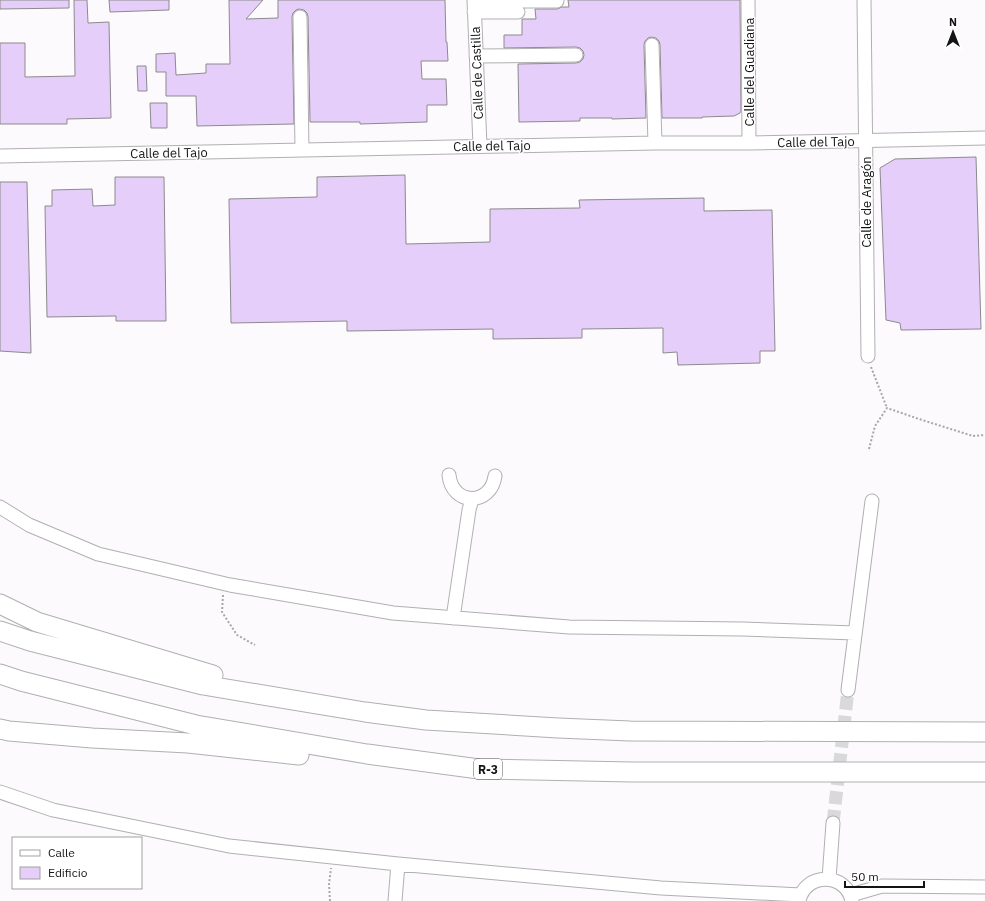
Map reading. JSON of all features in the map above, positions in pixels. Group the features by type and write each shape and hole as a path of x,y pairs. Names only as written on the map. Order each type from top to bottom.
{"highway":[{"path":"0,604 37,622 205,673 243,682 289,692 558,728"},
{"path":"0,631 30,641 203,686 365,712 426,720 630,731 985,732"},
{"name":"R-3","path":"0,674 21,681 196,725 367,754 479,769 632,772 985,772"},
{"path":"0,729 92,738 188,743 335,758 479,769"}],"street":[{"name":"Calle del Guadiana","path":"748,0 749,144"},
{"name":"Calle de Aragón","path":"864,0 868,356"},
{"path":"474,4 557,1"},
{"path":"474,4 518,12"},
{"name":"Calle de Castilla","path":"474,4 480,146"},
{"path":"300,17 302,150"},
{"path":"652,45 655,143"},
{"path":"476,56 576,54"},
{"name":"Calle del Tajo","path":"0,156 655,143 749,144 985,138"},
{"path":"449,475 451,485 454,490 462,497 472,499 484,496 492,487 495,476"},
{"path":"0,498 3,503 29,525"},
{"path":"453,618 469,510 472,499"},
{"path":"848,690 872,501"},
{"path":"0,507 29,525 98,554 223,584 393,614 569,627 743,629 855,633"},
{"path":"0,792 53,810 229,846 398,864 661,888 800,898 804,889 812,882 824,879 841,883 852,898 882,886 985,887"},
{"path":"829,879 833,823"},
{"path":"395,901 398,864"}],"path":[{"path":"868,356 887,408"},
{"path":"887,408 973,436 985,435"},
{"path":"869,449 875,426 887,408"},
{"path":"223,584 222,612 237,635 255,645"},
{"path":"330,901 329,884 332,857"}],"building":[{"path":"0,0 69,0 69,8 0,9"},
{"path":"74,0 87,0 88,23 109,22 111,118 67,119 67,124 0,124 0,43 25,43 25,77 75,76"},
{"path":"109,0 169,0 169,10 110,12"},
{"path":"229,0 263,0 246,19 278,18 278,0 445,0 448,61 421,61 422,79 446,79 447,105 427,105 427,122 360,124 360,122 310,122 308,17 304,10 299,9 293,13 292,17 294,124 197,126 196,96 166,96 166,72 156,72 156,54 175,53 176,75 206,73 206,64 230,64"},
{"path":"568,0 740,0 740,113 734,116 662,118 660,45 656,38 651,37 645,41 644,45 646,118 580,118 580,121 519,122 518,64 576,63 583,59 584,55 580,48 576,47 504,48 504,35 522,35 522,19 536,19 535,9 557,9 569,7"},
{"path":"137,66 146,66 147,91 138,91"},
{"path":"150,103 167,103 167,128 151,128"},
{"path":"976,157 981,329 901,330 900,323 886,320 880,168 895,159"},
{"path":"405,175 406,244 490,242 490,209 580,208 579,200 704,198 704,211 772,210 775,351 760,351 760,363 678,365 677,352 663,353 663,328 582,329 582,338 493,339 493,329 347,331 347,321 231,323 229,199 317,197 317,177"},
{"path":"115,177 164,177 166,321 116,321 116,316 47,317 45,206 52,206 52,190 92,189 93,206 115,205"},
{"path":"0,182 27,182 31,353 0,351"}],"tunnel":[{"path":"833,823 848,690"}]}
